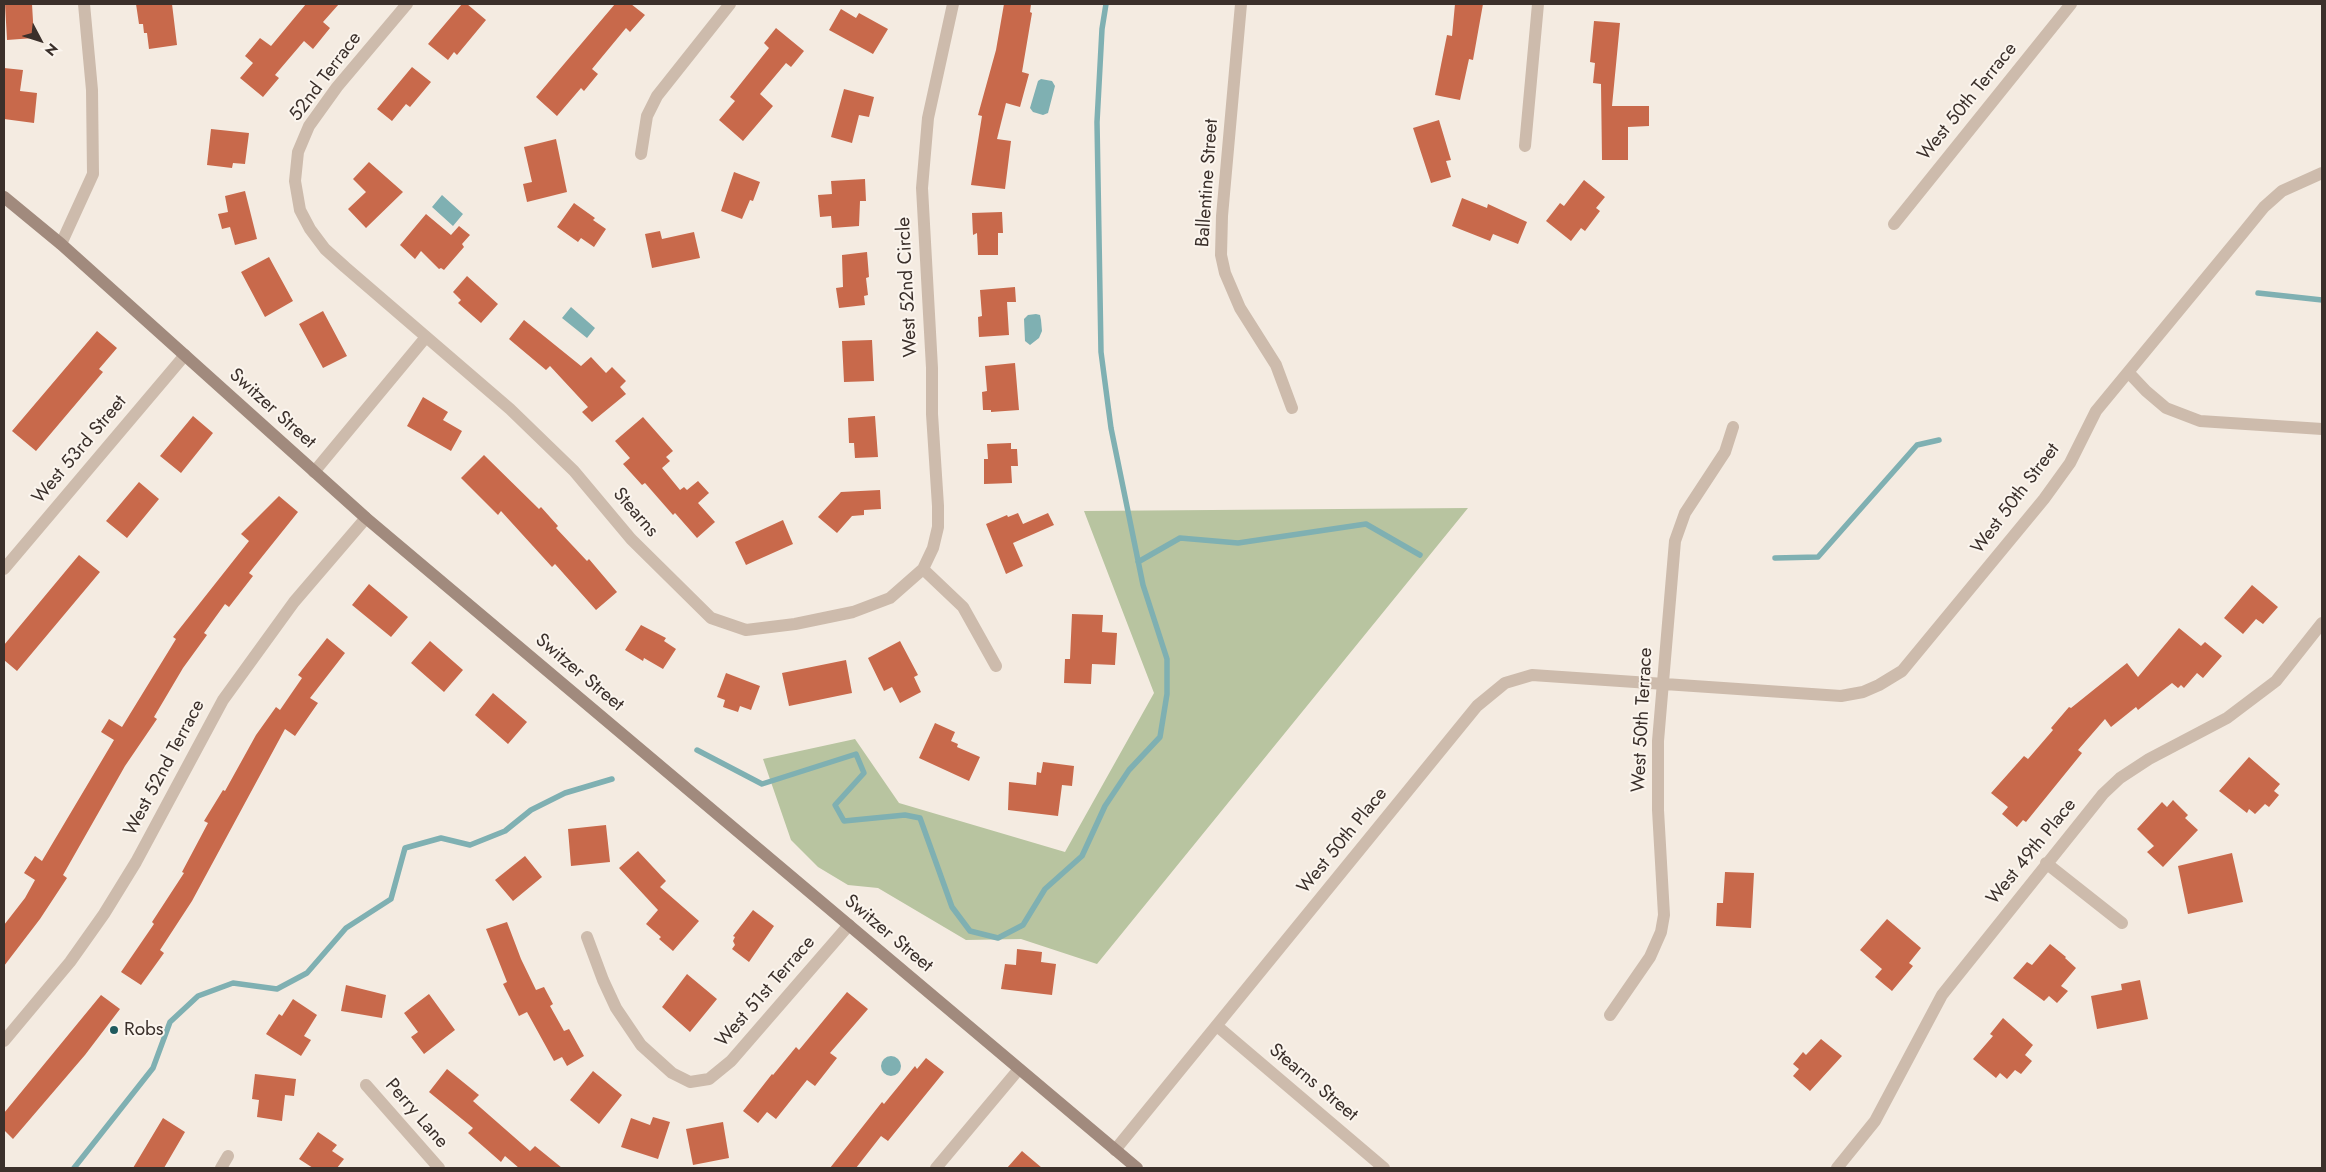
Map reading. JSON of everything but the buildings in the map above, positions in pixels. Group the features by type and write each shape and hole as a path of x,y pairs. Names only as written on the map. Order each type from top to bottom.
{"street":[{"path":"60,244 93,174 92,90 84,4"},
{"name":"52nd Terrace","path":"295,181 298,152 309,126 337,87 407,4"},
{"path":"641,154 647,116 657,96 730,4"},
{"name":"West 52nd Circle","path":"923,569 933,548 938,527 938,506 922,188 928,118 953,4"},
{"name":"Ballentine Street","path":"1241,4 1222,216 1221,255 1225,273 1240,308 1276,365 1292,408"},
{"path":"1525,146 1538,4"},
{"name":"West 50th Terrace","path":"1894,224 2071,4"},
{"name":"West 50th Street","path":"1662,683 1841,696 1863,692 1880,685 1902,671 2044,499 2070,463 2096,411 2264,208 2282,191 2322,173"},
{"name":"Stearns","path":"295,181 300,210 310,229 325,249 510,409 574,471 631,539 711,618 746,630 795,624 853,612 890,598 923,569"},
{"name":"Switzer Street","path":"4,197 60,244 366,518 1137,1168"},
{"path":"314,472 426,337"},
{"name":"West 53rd Street","path":"4,569 185,355"},
{"path":"2129,373 2166,408 2200,420 2322,429"},
{"name":"West 50th Terrace","path":"1610,1015 1644,968 1660,932 1664,915 1658,810 1658,742 1675,542 1685,513 1725,452 1733,427"},
{"name":"West 52nd Terrace","path":"4,1041 70,962 104,914 136,862 223,700 294,602 366,518"},
{"path":"923,569 963,608 996,666"},
{"name":"West 49th Place","path":"1837,1168 1876,1121 1942,995 2103,794 2120,778 2149,759 2228,718 2276,681 2322,623"},
{"name":"West 50th Place","path":"1115,1150 1476,706 1505,683 1532,675 1662,683"},
{"path":"2046,863 2122,922"},
{"name":"West 51st Terrace","path":"587,937 616,1008 641,1045 672,1073 690,1082 709,1079 731,1061 849,925"},
{"name":"Stearns Street","path":"1217,1026 1384,1168"},
{"path":"936,1168 1019,1069"},
{"name":"Perry Lane","path":"366,1085 439,1168"},
{"path":"221,1168 228,1156"}],"green space":[{"path":"1468,508 1097,964 1021,939 966,940 878,888 848,885 818,867 791,840 763,759 855,739 899,803 1065,852 1154,693 1084,511"}],"water":[{"path":"1041,79 1052,81 1055,86 1048,113 1043,115 1033,112 1030,108 1038,81"},
{"path":"442,195 463,214 453,226 432,207"},
{"path":"571,307 595,328 587,338 562,318"},
{"path":"1028,315 1040,315 1042,331 1039,338 1030,345 1025,341 1024,319"},
{"path":"891,1056 898,1059 901,1066 898,1073 891,1076 884,1073 881,1066 884,1059"}],"waterway":[{"path":"697,750 762,784 856,754 864,773 835,805 844,821 905,815 920,818 952,907 970,931 998,938 1023,925 1045,889 1082,856 1105,806 1129,770 1160,737 1167,694 1167,659 1143,585 1111,428 1101,352 1097,122 1102,29 1106,4"},
{"path":"2258,293 2322,300"},
{"path":"1775,558 1818,557 1917,445 1939,440"},
{"path":"1138,562 1180,538 1238,543 1366,524 1420,555"},
{"path":"74,1168 153,1068 170,1022 198,996 233,983 277,989 307,973 346,928 391,899 405,848 441,838 470,845 505,831 531,810 565,793 612,779"}],"place":[{"name":"Robs","path":"114,1030"}]}
